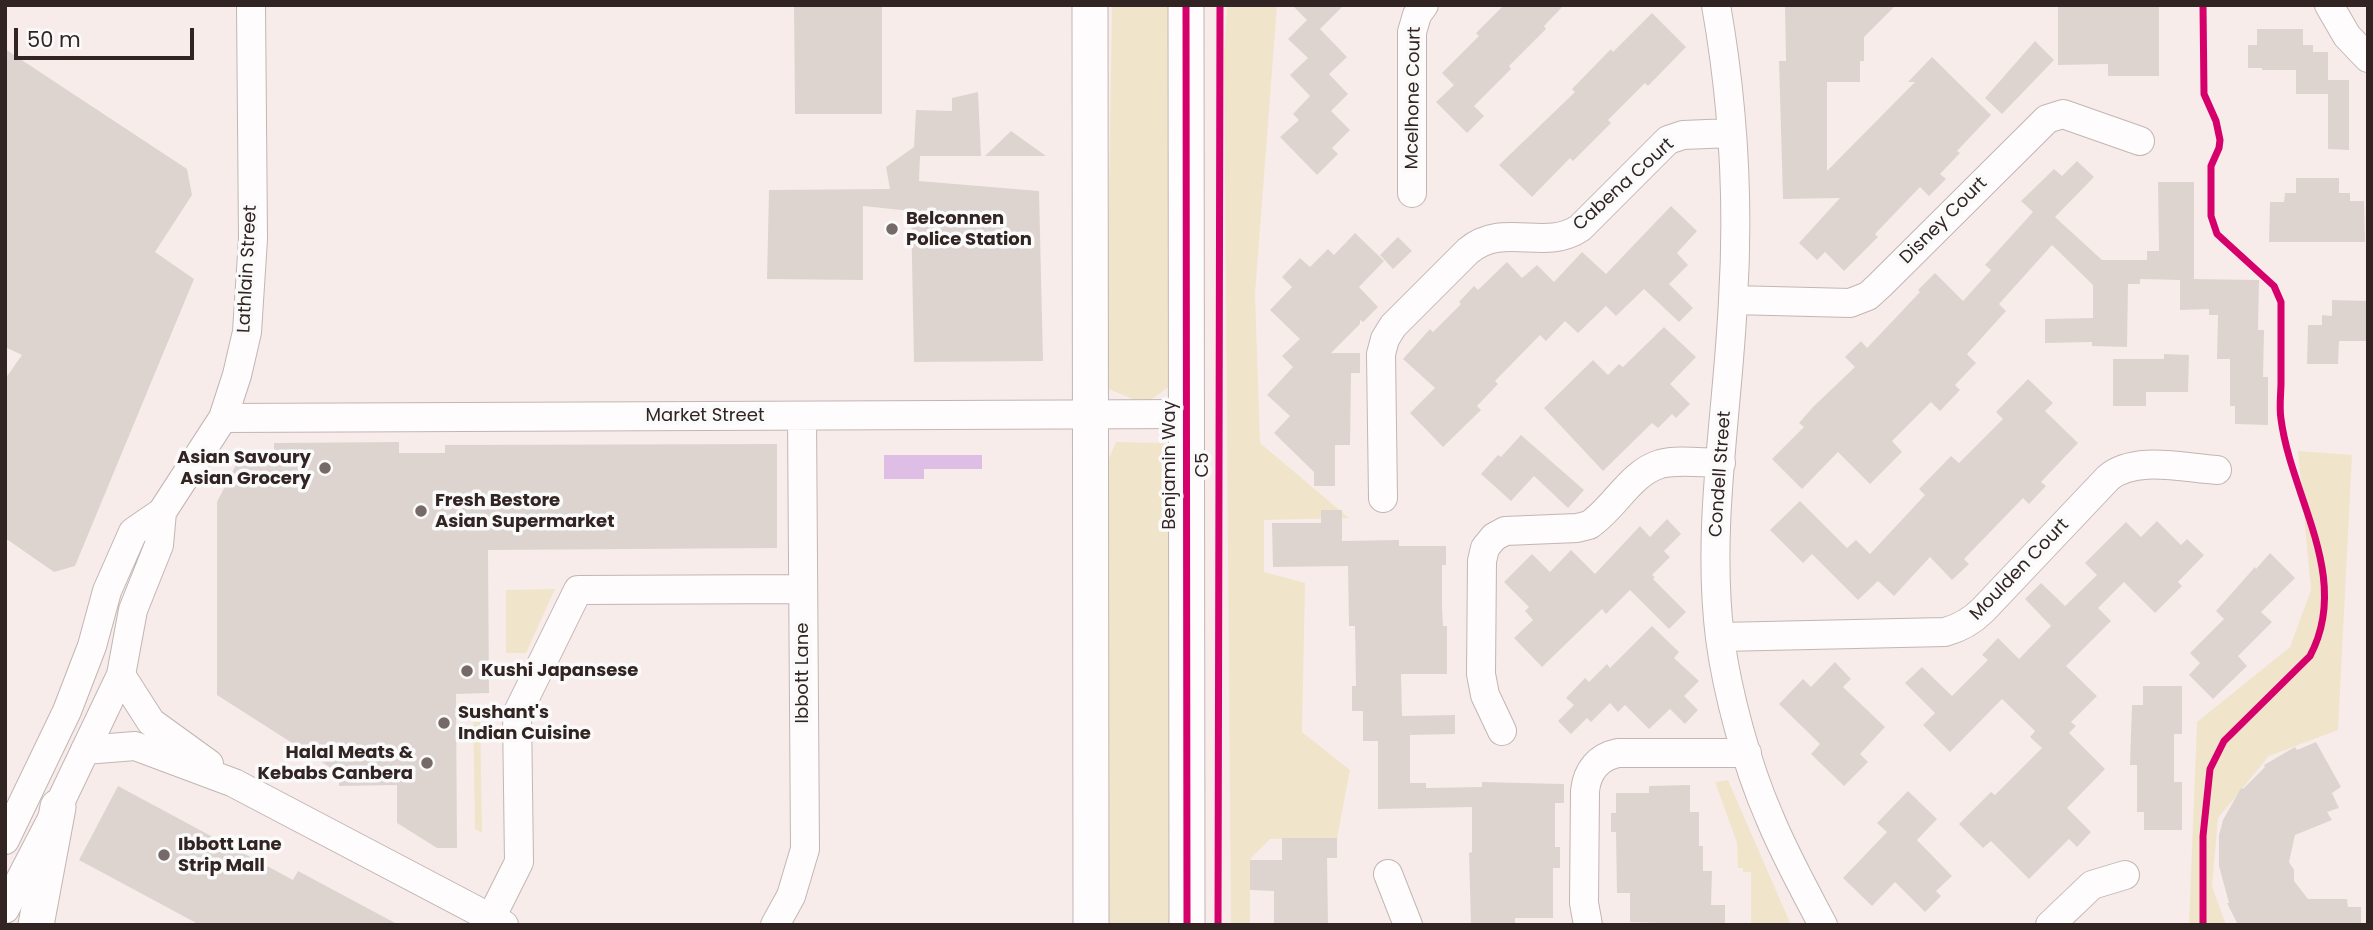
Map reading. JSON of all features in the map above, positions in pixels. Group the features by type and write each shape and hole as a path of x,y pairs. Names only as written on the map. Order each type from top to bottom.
{"main road":[{"path":"1090,5 1091,925"},
{"name":"Benjamin Way","path":"1186,5 1187,925"},
{"path":"36,925 58,807"}],"street":[{"name":"Lathlain Street","path":"5,840 59,730 92,646 107,591 134,532 162,512 223,418 237,375 247,332 252,253 251,5"},
{"name":"Mcelhone Court","path":"1412,193 1412,32 1417,15 1424,5"},
{"name":"Condell Street","path":"1716,5 1731,134 1735,245 1716,554 1720,637 1747,753 1768,815 1823,925"},
{"path":"2329,5 2347,36 2368,58"},
{"name":"Disney Court","path":"1733,300 1837,303 1860,301 1880,285 2054,115 2070,115 2140,141"},
{"name":"Cabena Court","path":"1383,498 1381,354 1385,339 1393,326 1468,251 1482,241 1502,236 1568,236 1580,228 1668,140 1683,135 1731,134"},
{"name":"Market Street","path":"223,418 1186,414"},
{"name":"Ibbott Lane","path":"775,925 791,896 805,849 802,416"},
{"path":"1502,731 1485,695 1481,674 1482,561 1488,543 1498,534 1510,530 1586,526 1597,519 1644,472 1657,465 1721,463"},
{"name":"Moulden Court","path":"1720,637 1945,632 1954,629 1969,622 1983,610 2113,474 2137,465 2217,470"},
{"name":"Lathlain Street","path":"5,909 58,807 121,675 133,610 159,545 162,512"},
{"path":"85,750 135,746 233,783 498,921 519,862 517,714 578,590 803,589"},
{"path":"121,675 151,722 233,783"},
{"path":"1588,925 1584,903 1585,791 1588,777 1595,765 1603,758 1618,753 1747,753"},
{"path":"1388,874 1408,925"},
{"path":"2050,925 2092,886 2125,875"}],"shaded area":[{"path":"1112,5 1171,5 1174,383 1145,404 1106,388"},
{"path":"1227,5 1277,5 1255,294 1260,443 1349,518 1264,520 1264,572 1305,583 1302,732 1350,770 1337,838 1270,839 1250,859 1250,925 1231,925 1224,55"},
{"path":"1116,442 1166,443 1172,462 1170,925 1105,925 1105,468"},
{"path":"2298,451 2352,455 2338,730 2269,756 2218,818 2212,886 2226,925 2189,925 2197,722 2290,647 2311,590"},
{"path":"884,455 982,455 982,469 924,469 924,479 884,479"},
{"path":"555,589 526,653 506,653 506,590"},
{"path":"473,710 480,710 482,833 475,829"},
{"path":"1728,780 1791,925 1751,925 1751,872 1743,872 1743,868 1738,868 1737,843 1715,782"}],"building":[{"path":"794,5 882,5 882,114 795,114"},
{"path":"1292,5 1344,5 1320,29 1347,57 1329,74 1348,94 1331,111 1350,130 1332,148 1338,154 1317,175 1280,137 1299,120 1293,114 1310,96 1290,75 1308,58 1288,39 1307,20"},
{"path":"1504,5 1564,5 1544,26 1546,29 1509,66 1511,69 1474,106 1484,116 1467,133 1436,102 1454,85 1442,73 1479,36 1476,33"},
{"path":"1785,5 1896,5 1864,37 1864,61 1860,61 1860,82 1827,82 1827,171 1915,82 1908,82 1932,57 1991,115 1957,151 1960,153 1940,174 1946,179 1929,196 1920,187 1875,234 1878,237 1844,271 1825,252 1817,260 1799,243 1840,198 1783,199 1779,61 1786,61"},
{"path":"2058,5 2159,5 2159,76 2108,76 2108,64 2058,65"},
{"path":"1652,13 1686,47 1648,86 1645,83 1608,120 1611,123 1573,161 1570,158 1532,197 1499,165 1575,92 1572,89 1611,49 1613,52"},
{"path":"2257,29 2303,29 2303,45 2313,45 2313,52 2328,52 2328,80 2349,80 2349,150 2328,149 2328,94 2296,94 2296,70 2248,68 2248,45 2257,45"},
{"path":"2035,41 2054,60 2002,114 1985,98"},
{"path":"5,49 187,169 192,195 155,252 194,279 75,566 54,572 5,538 5,379 22,355 5,347"},
{"path":"978,92 981,156 920,156 919,181 1039,191 1043,361 914,362 911,211 863,206 863,280 767,279 769,190 890,189 886,167 914,147 916,110 952,111 952,98"},
{"path":"1011,131 1046,156 985,156"},
{"path":"2077,161 2094,177 2055,217 2102,260 2147,260 2147,251 2159,251 2158,182 2194,182 2194,279 2259,280 2258,330 2264,330 2263,377 2268,377 2268,425 2235,424 2235,406 2230,406 2230,359 2217,359 2218,315 2209,315 2209,309 2180,310 2180,280 2140,279 2140,284 2128,284 2127,347 2092,346 2092,342 2045,343 2045,319 2093,318 2093,285 2052,245 1999,304 2006,311 1967,354 1976,363 1955,385 1960,390 1940,411 1931,402 1892,441 1902,452 1870,484 1838,452 1802,489 1772,459 1804,427 1799,423 1813,407 1855,367 1845,357 1861,341 1867,348 1935,273 1963,301 1991,270 1985,265 2033,212 2021,201 2054,169 2062,176"},
{"path":"2296,178 2339,178 2339,193 2350,193 2350,201 2364,201 2365,242 2269,242 2270,202 2284,202 2285,193 2296,193"},
{"path":"1671,206 1697,231 1677,253 1688,265 1669,284 1693,308 1679,322 1644,289 1616,316 1606,306 1578,333 1565,321 1546,341 1540,335 1495,381 1498,384 1477,406 1481,410 1443,447 1410,413 1435,388 1403,359 1430,329 1433,332 1461,304 1459,302 1474,286 1478,290 1507,262 1522,278 1537,265 1554,282 1582,252 1606,274"},
{"path":"1355,233 1384,261 1359,287 1378,307 1363,322 1360,320 1360,324 1331,353 1360,353 1360,373 1351,373 1350,445 1335,445 1335,486 1314,486 1314,472 1274,433 1290,416 1267,395 1293,367 1282,356 1300,339 1270,310 1292,287 1282,277 1300,258 1310,267 1328,249 1334,255"},
{"path":"1398,237 1412,251 1393,269 1380,255"},
{"path":"2332,300 2368,301 2368,341 2339,341 2338,364 2307,364 2308,325 2322,325 2322,315 2332,316"},
{"path":"1664,327 1696,357 1670,384 1690,404 1676,418 1672,414 1658,428 1652,423 1603,471 1544,408 1593,360 1608,375 1619,364 1623,367"},
{"path":"2164,354 2189,355 2188,392 2146,392 2146,406 2113,406 2113,359 2164,359"},
{"path":"2028,379 2053,403 2045,411 2078,443 2041,482 2046,486 2029,504 2023,498 1964,559 1969,564 1952,580 1930,557 1894,596 1878,581 1858,600 1812,554 1803,563 1770,530 1800,501 1847,548 1856,540 1870,554 1925,495 1919,489 1951,456 1959,463 2003,419 1996,412"},
{"path":"1521,435 1584,490 1568,508 1534,476 1511,501 1481,474"},
{"path":"399,442 399,453 445,453 445,445 777,444 777,548 488,550 489,693 456,694 457,848 437,848 397,823 397,785 339,786 339,773 217,695 217,502 241,455 274,454 274,443"},
{"path":"1321,510 1342,510 1342,541 1399,540 1399,546 1446,546 1446,565 1442,565 1442,606 1443,626 1447,626 1447,674 1401,674 1402,716 1455,715 1455,734 1410,735 1410,783 1426,783 1426,788 1482,787 1482,782 1564,784 1564,803 1555,803 1555,847 1560,847 1560,868 1553,868 1553,918 1515,918 1515,925 1471,925 1469,853 1472,852 1472,807 1378,809 1378,741 1363,741 1363,711 1352,711 1352,686 1356,686 1355,626 1349,626 1348,566 1273,567 1272,523 1321,523"},
{"path":"1667,519 1681,534 1664,551 1670,557 1652,575 1686,612 1669,629 1630,590 1606,614 1602,609 1542,667 1514,638 1533,620 1525,611 1529,607 1504,582 1532,554 1550,572 1571,550 1595,574 1640,526 1650,537"},
{"path":"2157,521 2181,545 2187,539 2204,555 2178,582 2182,586 2155,613 2124,582 2098,608 2111,621 2066,666 2097,696 2071,722 2076,726 2069,733 2105,769 2067,808 2091,832 2077,847 2069,839 2029,879 1991,841 1983,848 1959,824 1991,792 1995,795 2042,748 2030,737 2035,731 2002,699 1950,752 1923,725 1935,713 1905,683 1922,667 1952,696 1988,660 1982,655 1998,638 2019,659 2051,626 2025,599 2041,583 2065,606 2097,575 2085,563 2126,522 2141,537"},
{"path":"2270,553 2295,578 2261,612 2272,622 2238,656 2247,666 2213,699 2189,675 2200,663 2190,653 2224,619 2216,611"},
{"path":"1652,626 1679,652 1674,658 1699,681 1684,696 1698,710 1685,724 1670,709 1649,729 1625,705 1618,712 1610,703 1591,722 1587,718 1571,734 1558,721 1574,705 1566,698 1585,678 1589,682 1607,664 1610,668"},
{"path":"1835,662 1851,679 1843,687 1885,727 1860,754 1868,762 1844,786 1811,754 1820,744 1779,704 1803,679 1811,687"},
{"path":"2143,686 2182,686 2182,734 2174,734 2174,782 2182,782 2182,830 2144,830 2144,812 2137,812 2137,765 2130,765 2132,705 2143,705"},
{"path":"2316,742 2341,787 2332,793 2339,808 2327,812 2332,820 2295,835 2289,862 2294,870 2294,881 2308,899 2347,899 2348,907 2361,907 2361,925 2238,925 2227,903 2219,866 2219,835 2223,820 2241,788 2265,767 2264,765 2295,747 2297,750"},
{"path":"1690,785 1690,812 1699,812 1699,846 1703,846 1703,871 1712,871 1711,905 1725,905 1725,925 1630,922 1630,893 1617,893 1616,832 1611,832 1611,813 1616,813 1616,793 1649,793 1649,786"},
{"name":"Ibbott Lane Strip Mall","path":"118,786 293,880 298,871 399,925 200,925 79,860"},
{"path":"1908,791 1937,819 1917,840 1952,876 1936,891 1941,896 1925,912 1895,882 1872,906 1843,878 1887,832 1877,823"},
{"path":"1282,838 1337,838 1337,858 1327,858 1328,925 1274,925 1274,891 1250,890 1250,860 1282,860"}],"cycle path":[{"name":"C5","path":"1186,5 1187,925"},
{"name":"C5","path":"1218,925 1220,5"},
{"path":"2203,5 2204,94 2216,121 2220,140 2211,166 2211,216 2217,234 2274,286 2281,302 2281,419 2287,448 2315,537 2325,597 2321,626 2310,656 2224,741 2210,769 2203,836 2203,925"}],"place":[{"name":"Belconnen Police Station","path":"892,229"},
{"name":"Asian Savoury Asian Grocery","path":"325,468"},
{"name":"Fresh Bestore Asian Supermarket","path":"421,511"},
{"name":"Kushi Japansese","path":"467,671"},
{"name":"Sushant's Indian Cuisine","path":"444,723"},
{"name":"Halal Meats & Kebabs Canbera","path":"427,763"},
{"name":"Ibbott Lane Strip Mall","path":"164,855"}]}
